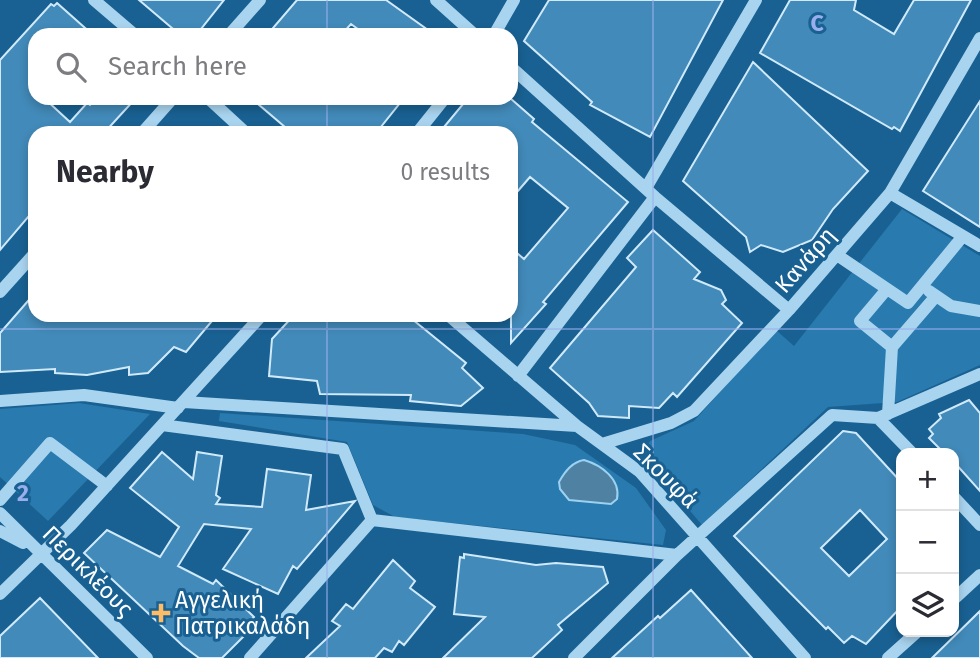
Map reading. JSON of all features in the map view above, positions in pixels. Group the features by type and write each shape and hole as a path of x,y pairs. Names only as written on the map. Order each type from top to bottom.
{"street":[{"path":"94,0 127,28"},
{"path":"235,28 260,0"},
{"path":"436,0 467,28"},
{"path":"498,28 514,0"},
{"path":"518,376 650,192 756,0"},
{"name":"Κανάρη","path":"602,444 671,423 694,411 789,310 890,193 980,38"},
{"path":"518,73 650,192 789,310"},
{"path":"148,126 167,105"},
{"path":"216,105 238,126"},
{"path":"423,126 439,105"},
{"path":"890,193 980,246"},
{"path":"837,255 908,303 963,236"},
{"path":"0,292 28,261"},
{"path":"922,287 951,306 980,312"},
{"path":"887,289 860,321 892,347"},
{"path":"908,448 883,416 892,347 936,296"},
{"path":"0,594 107,486 256,322"},
{"name":"Σκουφά","path":"455,322 577,426 640,472 805,658"},
{"path":"574,658 677,555 698,539 832,415 883,416 980,374"},
{"path":"0,401 84,395 181,405 577,426"},
{"path":"162,425 343,449 372,520"},
{"path":"0,500 50,443 107,486"},
{"path":"959,503 980,525"},
{"name":"Περικλέους","path":"0,513 147,658"},
{"path":"372,520 677,555"},
{"path":"250,658 372,520"},
{"path":"0,531 41,554"},
{"path":"959,594 980,575"},
{"path":"888,658 911,637"}],"shaded area":[{"path":"902,209 980,256 980,365 897,402 828,407 702,525 646,459 644,450 650,441 694,421 776,330 794,346"},
{"path":"79,403 150,414 48,521 0,477 0,409"},
{"path":"220,413 523,434 575,445 636,488 666,530 663,545 395,517 373,505 347,442 219,421"},
{"path":"584,460 597,465 613,479 617,499 611,504 569,500 560,489 559,482 566,471"}],"building":[{"path":"139,0 224,0 202,28 172,28"},
{"path":"297,0 386,0 425,28 356,28 351,24 347,28 273,28"},
{"path":"549,0 723,0 650,137 590,105 592,102 524,41"},
{"path":"790,0 856,0 854,10 894,34 914,0 971,0 900,131 894,127 892,129 760,53"},
{"path":"57,3 85,28 29,28 51,4 54,6"},
{"path":"28,29 28,105 52,105 70,122 85,105 130,105 110,126 28,126 28,217 0,250 0,60"},
{"path":"753,62 868,171 833,209 812,240 783,252 761,245 750,252 746,237 683,181"},
{"path":"980,101 980,227 923,191"},
{"path":"259,105 398,105 382,126 284,126"},
{"path":"462,105 518,105 534,119 532,122 628,202 511,343 511,322 518,322 518,254 524,259 568,208 530,177 518,191 518,126 445,126"},
{"path":"653,230 700,272 694,279 721,290 726,300 722,304 742,323 677,397 673,393 659,408 629,406 629,418 598,416 589,403 550,368 636,267 627,258"},
{"path":"28,301 28,322 211,322 186,352 174,347 148,373 129,375 129,367 87,375 55,373 55,369 0,372 0,333"},
{"path":"288,322 416,322 466,363 462,368 483,388 461,406 410,401 411,395 320,394 317,381 269,376 272,339"},
{"path":"969,400 980,413 980,491 959,468 959,448 939,448 929,438 933,434 929,429 941,418 939,414"},
{"path":"843,431 856,433 896,477 896,612 866,644 852,636 844,643 828,627 826,629 734,536","holes":["860,510 887,539 849,576 821,548"]},
{"path":"162,452 193,479 197,452 222,456 216,495 220,498 216,504 262,507 267,469 311,475 306,510 355,501 297,569 293,566 278,594 223,569 251,529 204,524 178,566 213,584 216,580 254,617 248,623 253,627 222,658 199,658 183,646 84,553 107,530 160,557 179,527 130,488"},
{"path":"464,554 536,565 556,563 603,567 608,583 558,625 562,630 532,658 443,658 485,617 454,614 460,557 464,558"},
{"path":"393,560 415,581 410,588 435,607 404,645 399,641 392,652 384,648 375,658 306,658 340,626 332,621 346,604 353,609"},
{"path":"691,590 752,658 612,658 658,616 660,618"},
{"path":"40,598 98,658 0,658 0,636"},
{"path":"980,611 980,658 932,658 953,637 959,637 959,632"}],"place":[{"name":"Αγγελική Πατρικαλάδη","path":"161,613"}]}
